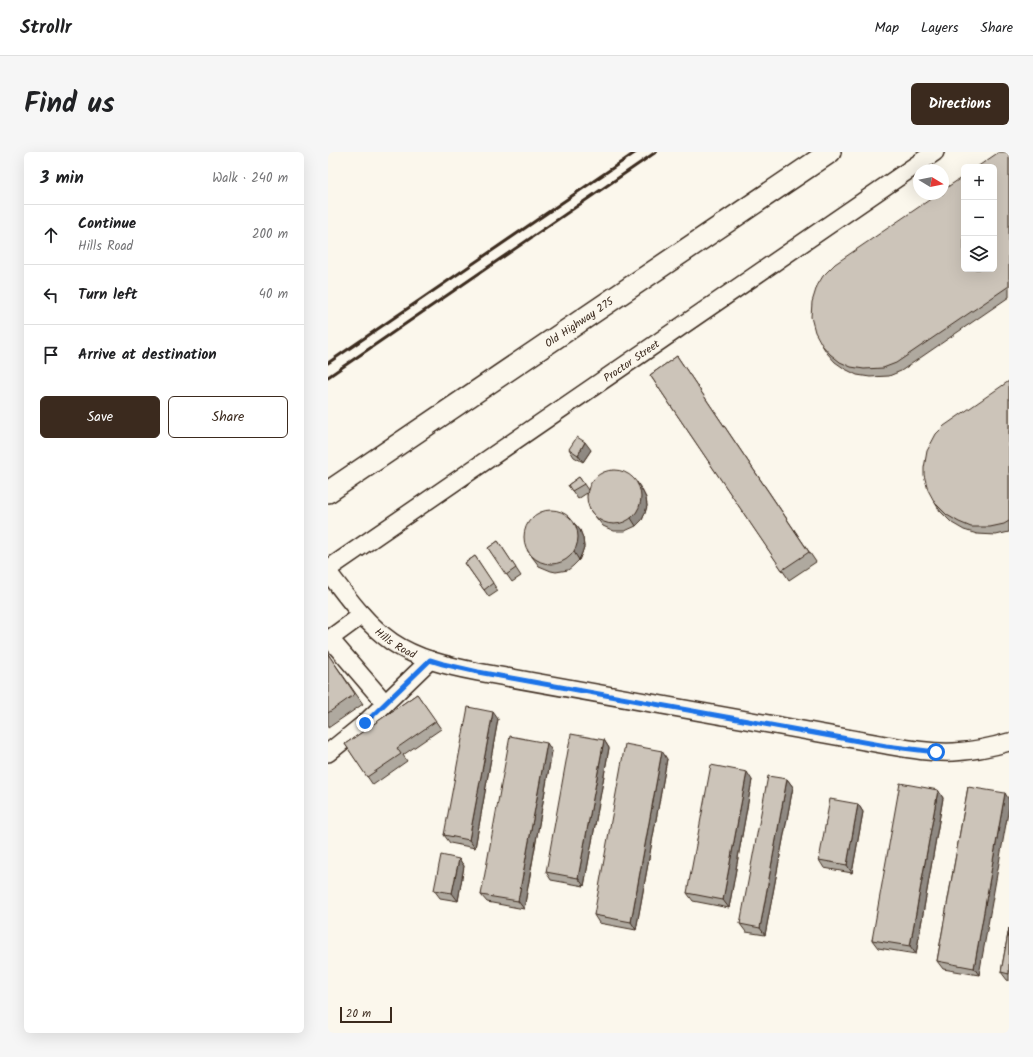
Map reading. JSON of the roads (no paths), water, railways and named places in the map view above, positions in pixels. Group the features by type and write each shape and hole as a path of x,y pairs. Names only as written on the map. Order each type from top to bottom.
{"main road":[{"name":"Old Highway 275","path":"328,492 830,152"}],"street":[{"name":"Proctor Street","path":"328,569 935,152"},
{"name":"Hills Road","path":"328,572 362,615 376,629 391,641 413,654 443,664 478,672 886,746 936,752 955,752 1009,742"},
{"path":"362,615 329,639 385,703"},
{"path":"328,753 365,723 430,660"}],"railway":[{"path":"328,363 636,152"},
{"path":"328,377 656,152"}]}
